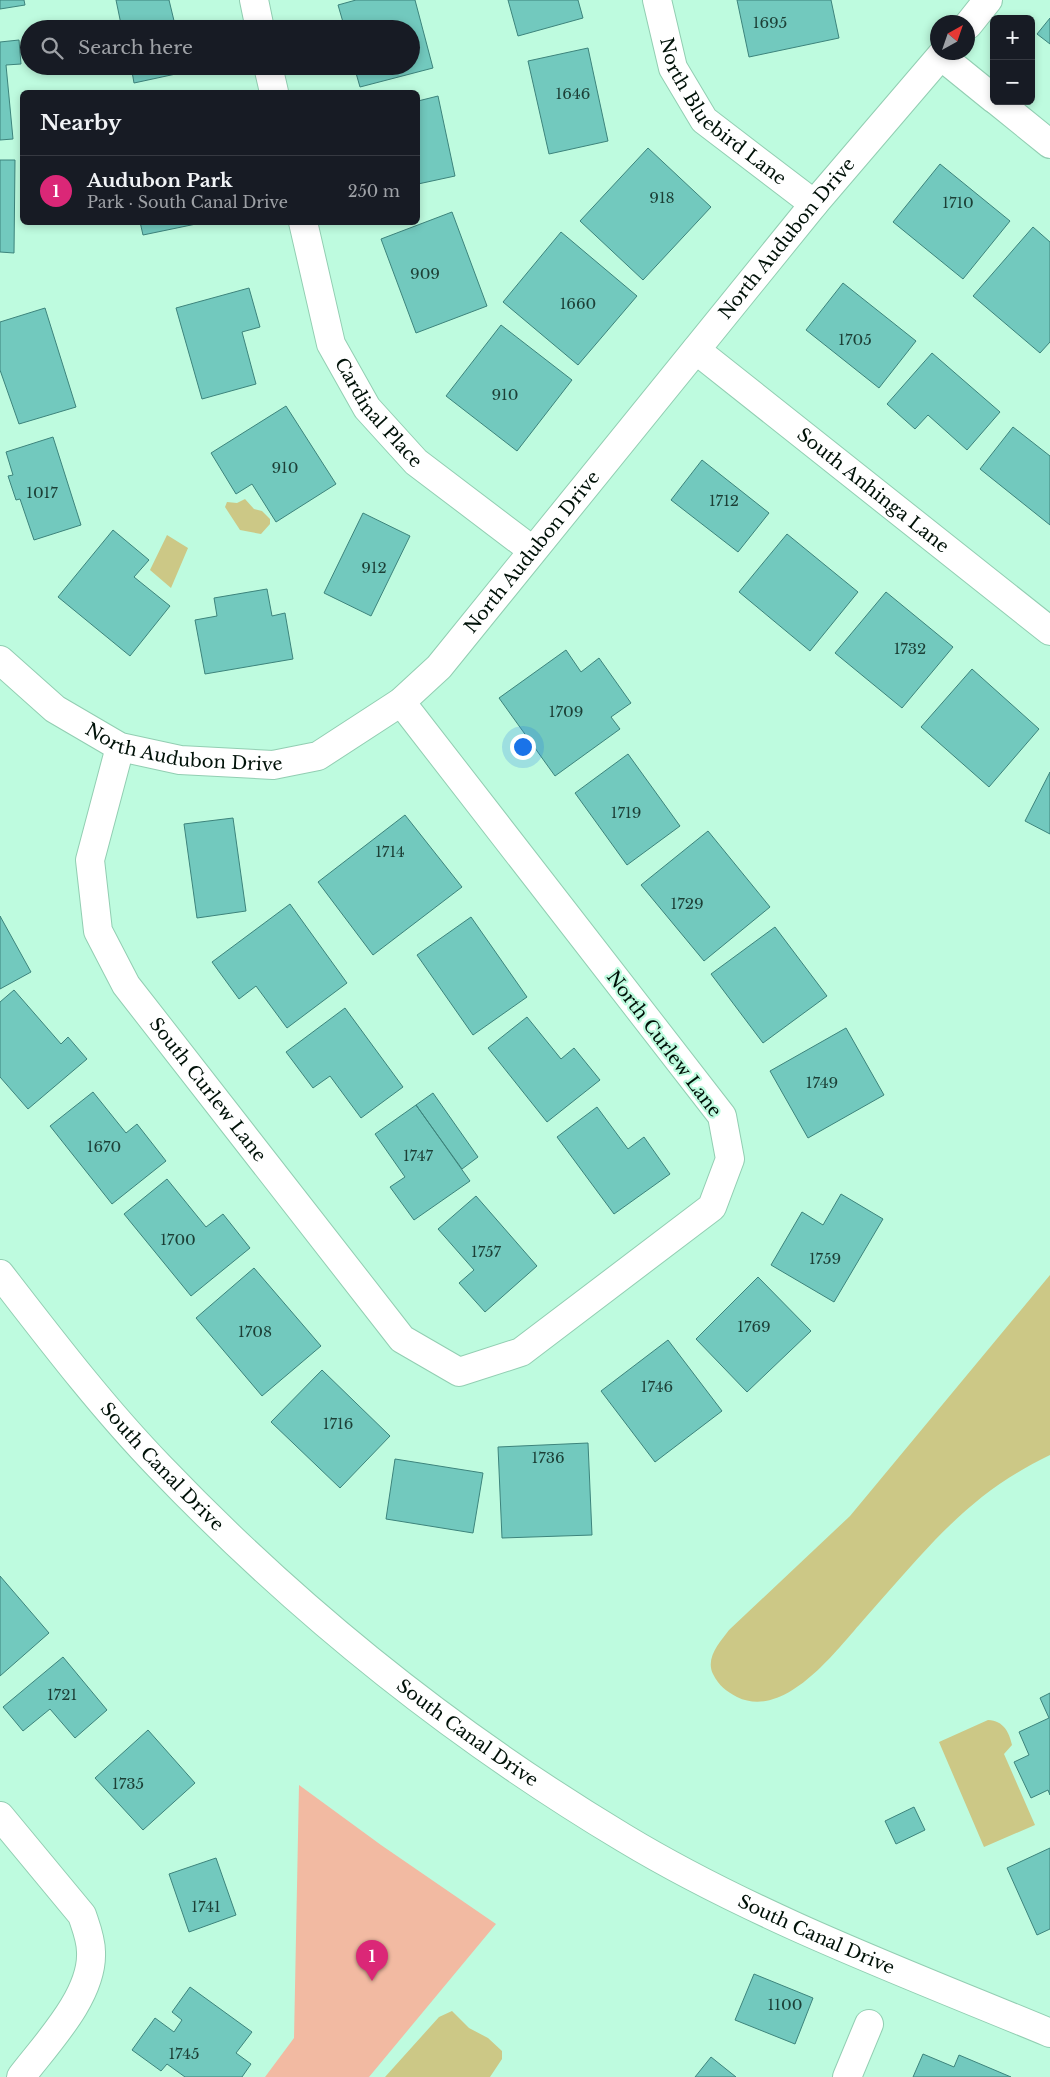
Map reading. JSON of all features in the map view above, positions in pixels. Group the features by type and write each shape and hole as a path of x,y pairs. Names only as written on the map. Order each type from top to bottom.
{"street":[{"path":"254,0 258,20"},
{"name":"North Bluebird Lane","path":"656,0 673,68 704,120 814,204"},
{"path":"975,16 988,0"},
{"name":"North Audubon Drive","path":"0,660 54,710 120,747 180,760 273,765 318,756 401,702 439,667 814,204 938,60"},
{"path":"950,60 990,95"},
{"path":"270,75 274,90"},
{"path":"1002,105 1050,144"},
{"name":"Cardinal Place","path":"305,225 331,344 367,408 416,462 532,550"},
{"name":"South Anhinga Lane","path":"696,350 1050,631"},
{"name":"North Curlew Lane","path":"401,702 722,1116 730,1159 712,1207 521,1352 460,1372"},
{"name":"South Curlew Lane","path":"120,747 90,860 98,931 126,985 402,1340 460,1372"},
{"name":"South Canal Drive","path":"0,1274 88,1386 158,1465 216,1524 277,1581 341,1636 407,1689 479,1742 624,1838 710,1885 846,1948 1050,2033"},
{"path":"0,1816 68,1895 82,1915 89,1934 90,1966 77,2000 21,2077"},
{"path":"847,2077 869,2024"}],"shaded area":[{"path":"245,499 254,509 262,511 270,519 270,524 261,534 240,530 225,507 227,502 237,503"},
{"path":"167,535 188,548 171,588 150,570"},
{"path":"1050,1275 1050,1455 1002,1482 962,1514 917,1559 841,1646 809,1678 792,1690 774,1699 755,1702 737,1697 726,1690 720,1685 713,1674 711,1662 715,1650 729,1630 850,1516"},
{"path":"988,1720 1002,1725 1009,1736 1012,1745 1004,1754 1035,1825 984,1847 939,1742"},
{"path":"299,1785 381,1845 496,1924 369,2077 265,2077 294,2038"},
{"path":"452,2011 469,2028 488,2038 502,2051 502,2059 490,2077 385,2077 439,2017"}],"building":[{"path":"0,0 24,0 25,5 0,9"},
{"path":"116,0 169,0 174,20 120,20"},
{"path":"356,0 415,0 433,68 420,71 420,20 342,20 338,5"},
{"path":"508,0 578,0 583,18 518,36"},
{"path":"737,0 831,0 839,38 749,57"},
{"path":"1050,18 1050,44 1037,34"},
{"path":"19,40 20,64 6,65 13,139 0,140 0,42"},
{"path":"588,48 608,141 549,154 528,61"},
{"path":"133,75 171,75 134,83"},
{"path":"357,75 406,75 360,87"},
{"path":"438,96 455,176 420,184 420,100"},
{"path":"648,148 711,207 643,280 580,221"},
{"path":"0,160 15,160 14,253 0,252"},
{"path":"940,164 1010,221 963,279 893,222"},
{"path":"452,212 487,306 416,333 381,239"},
{"path":"141,225 191,225 143,235"},
{"path":"1033,227 1050,242 1050,342 1040,353 973,296"},
{"path":"561,232 637,296 578,365 503,302"},
{"path":"843,283 916,341 879,388 806,330"},
{"path":"249,288 260,327 242,332 256,384 202,399 176,308"},
{"path":"45,308 76,407 19,424 0,370 0,322"},
{"path":"501,325 572,380 517,451 446,396"},
{"path":"932,353 1000,412 967,450 928,415 915,429 887,404"},
{"path":"286,406 336,484 276,522 252,484 236,494 211,453"},
{"path":"1013,427 1050,456 1050,525 980,469"},
{"path":"53,437 81,525 34,540 20,499 16,500 8,476 13,475 6,452"},
{"path":"702,460 769,513 738,552 671,500"},
{"path":"363,513 410,536 371,616 324,593"},
{"path":"113,530 149,560 134,577 170,606 130,656 58,597"},
{"path":"787,534 858,592 810,651 739,592"},
{"path":"267,589 272,616 285,613 293,659 205,674 195,620 217,616 214,598"},
{"path":"886,592 953,647 902,708 835,653"},
{"path":"566,650 581,672 599,658 631,703 611,717 620,729 555,776 499,698"},
{"path":"972,669 1039,729 989,787 921,727"},
{"path":"628,754 680,826 627,865 575,793"},
{"path":"1050,772 1050,834 1025,821"},
{"path":"405,815 462,887 373,955 318,882"},
{"path":"233,818 246,911 197,918 184,824"},
{"path":"708,831 770,907 704,961 641,885"},
{"path":"290,904 347,983 287,1028 256,986 239,999 212,962"},
{"path":"0,916 31,972 0,989"},
{"path":"471,917 527,997 473,1035 417,955"},
{"path":"775,927 827,996 763,1043 711,974"},
{"path":"14,990 61,1044 68,1037 87,1059 28,1109 0,1077 0,1002"},
{"path":"345,1008 403,1087 361,1118 330,1076 313,1088 286,1052"},
{"path":"527,1017 561,1059 574,1048 600,1080 547,1122 488,1048"},
{"path":"846,1028 884,1095 808,1138 770,1071"},
{"path":"93,1092 126,1133 137,1124 166,1161 112,1204 50,1126"},
{"path":"433,1093 478,1157 462,1169 416,1105"},
{"path":"416,1105 470,1181 414,1220 390,1187 405,1177 375,1134"},
{"path":"597,1107 628,1149 644,1137 670,1174 614,1214 557,1137"},
{"path":"167,1179 206,1227 223,1214 250,1248 191,1296 124,1214"},
{"path":"841,1194 883,1219 834,1302 771,1265 802,1212 823,1225"},
{"path":"476,1196 537,1266 485,1312 459,1283 474,1270 438,1229"},
{"path":"254,1268 321,1346 262,1396 196,1318"},
{"path":"758,1277 811,1331 747,1392 696,1339"},
{"path":"668,1340 722,1411 655,1462 601,1391"},
{"path":"322,1370 390,1436 340,1488 271,1422"},
{"path":"588,1443 592,1535 502,1538 498,1447"},
{"path":"395,1459 483,1473 473,1533 386,1519"},
{"path":"0,1576 49,1633 0,1676"},
{"path":"63,1657 107,1710 75,1738 50,1709 23,1731 3,1707"},
{"path":"1050,1693 1050,1795 1048,1790 1031,1798 1014,1762 1029,1755 1019,1732 1049,1718 1040,1698"},
{"path":"148,1730 195,1783 143,1830 95,1778"},
{"path":"914,1807 925,1830 896,1844 885,1821"},
{"path":"1050,1848 1050,1929 1037,1935 1007,1868"},
{"path":"216,1858 236,1915 189,1932 169,1874"},
{"path":"754,1974 813,1998 795,2044 735,2020"},
{"path":"190,1987 252,2032 236,2053 251,2064 242,2077 185,2077 167,2064 161,2071 132,2050 155,2018 174,2032 182,2020 172,2012"},
{"path":"923,2054 954,2067 959,2055 1011,2077 913,2077"},
{"path":"711,2057 736,2077 695,2077"}],"place":[{"name":"Audubon Park","path":"372,1981"}]}
